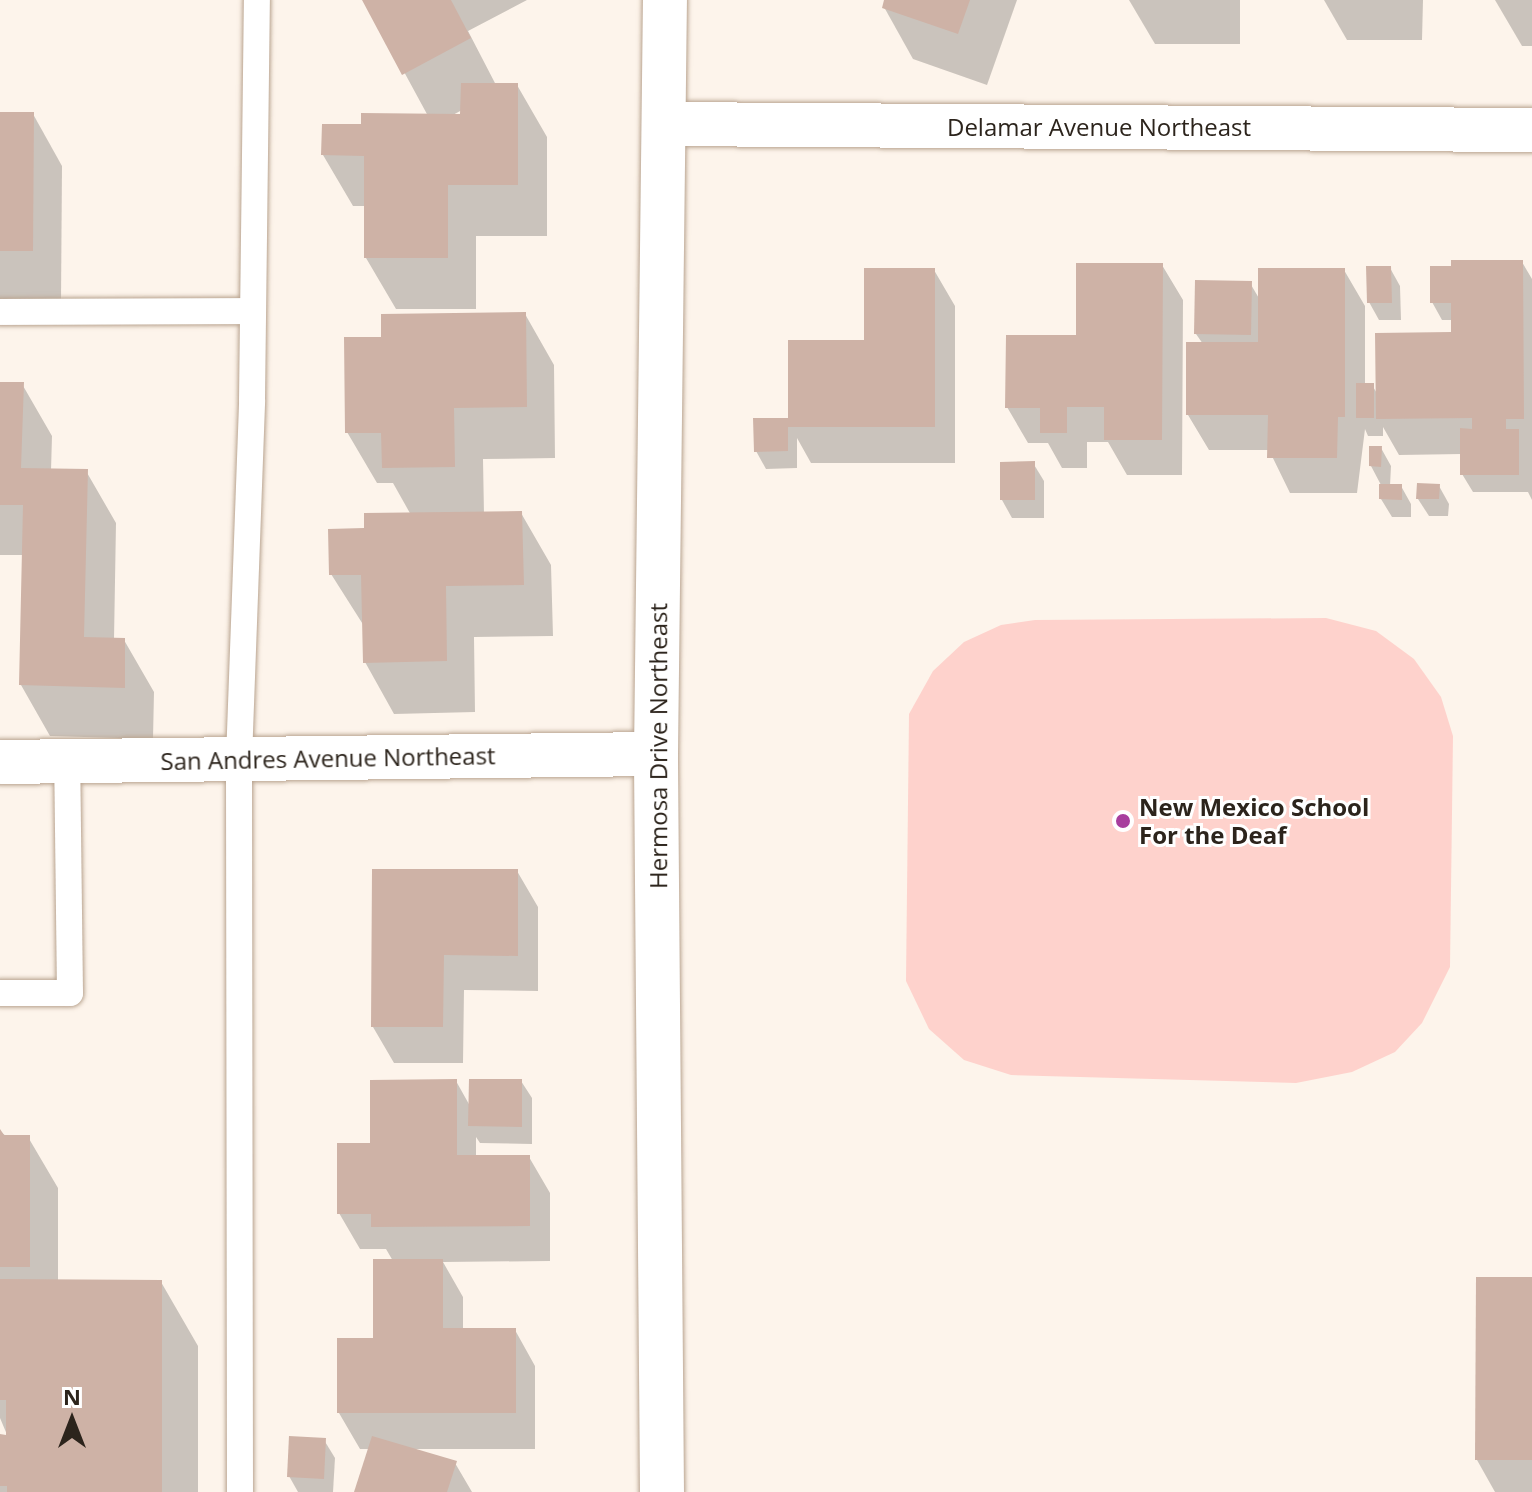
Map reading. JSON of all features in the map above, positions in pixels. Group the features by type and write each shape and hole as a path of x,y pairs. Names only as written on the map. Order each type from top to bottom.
{"street":[{"name":"Hermosa Drive Northeast","path":"662,1492 656,754 665,0"},
{"name":"Delamar Avenue Northeast","path":"665,124 1532,130"},
{"name":"San Andres Avenue Northeast","path":"0,762 656,754"}],"lane":[{"path":"240,1492 239,759 253,311 257,0"},
{"path":"0,312 253,311"},
{"path":"0,993 70,993 67,761"}],"shaded area":[{"path":"1326,618 1376,631 1414,659 1441,697 1453,736 1450,967 1422,1023 1395,1052 1352,1072 1296,1083 1011,1075 964,1060 929,1029 906,981 909,714 933,671 964,642 1001,625 1035,620"}],"building":[{"path":"362,0 451,0 471,38 402,75"},
{"path":"884,0 970,0 958,34 882,8"},
{"path":"461,83 518,83 518,185 448,185 448,258 364,258 364,156 321,155 322,124 361,124 361,113 460,114"},
{"path":"0,112 34,112 33,251 0,251"},
{"path":"1451,260 1523,260 1524,419 1506,419 1506,429 1519,429 1519,475 1460,475 1460,428 1472,429 1472,418 1376,419 1375,333 1451,332 1451,303 1430,303 1430,266 1451,266"},
{"path":"1076,263 1163,263 1162,440 1104,440 1104,407 1067,407 1067,433 1040,433 1040,408 1005,408 1006,335 1076,335"},
{"path":"1366,266 1391,266 1392,303 1367,303"},
{"path":"864,268 935,268 935,427 788,427 788,451 754,452 753,418 788,418 788,340 864,340"},
{"path":"1258,268 1345,268 1345,417 1338,417 1337,458 1267,458 1268,415 1186,415 1186,342 1258,342"},
{"path":"1195,280 1252,281 1251,335 1194,334"},
{"path":"526,312 527,407 454,408 455,467 382,468 381,433 345,433 344,337 381,337 381,314"},
{"path":"0,382 24,382 21,468 88,469 84,637 125,638 125,688 19,685 23,505 0,505"},
{"path":"1356,383 1374,383 1374,418 1356,418"},
{"path":"1369,446 1382,446 1381,467 1369,466"},
{"path":"1035,461 1035,500 1000,500 1000,462"},
{"path":"1417,483 1440,484 1439,499 1416,499"},
{"path":"1379,484 1402,484 1402,500 1379,499"},
{"path":"522,511 524,585 446,586 447,661 363,663 361,575 329,575 328,529 364,528 364,513"},
{"path":"372,869 518,869 518,956 444,955 443,1027 371,1027"},
{"path":"457,1079 457,1155 530,1155 530,1226 371,1227 371,1214 337,1214 337,1143 370,1143 370,1080"},
{"path":"469,1079 522,1079 522,1127 468,1126"},
{"path":"0,1129 4,1135 30,1135 30,1267 0,1267"},
{"path":"373,1259 443,1259 443,1328 516,1328 516,1413 337,1413 337,1338 373,1338"},
{"path":"1476,1277 1532,1277 1532,1460 1475,1460"},
{"path":"0,1279 162,1280 162,1492 7,1492 7,1486 0,1486 0,1434 6,1435 6,1400 0,1400"},
{"path":"289,1436 326,1438 324,1479 287,1477"},
{"path":"372,1436 457,1461 447,1492 354,1492"}],"place":[{"name":"New Mexico School For the Deaf","path":"1123,821"}]}
